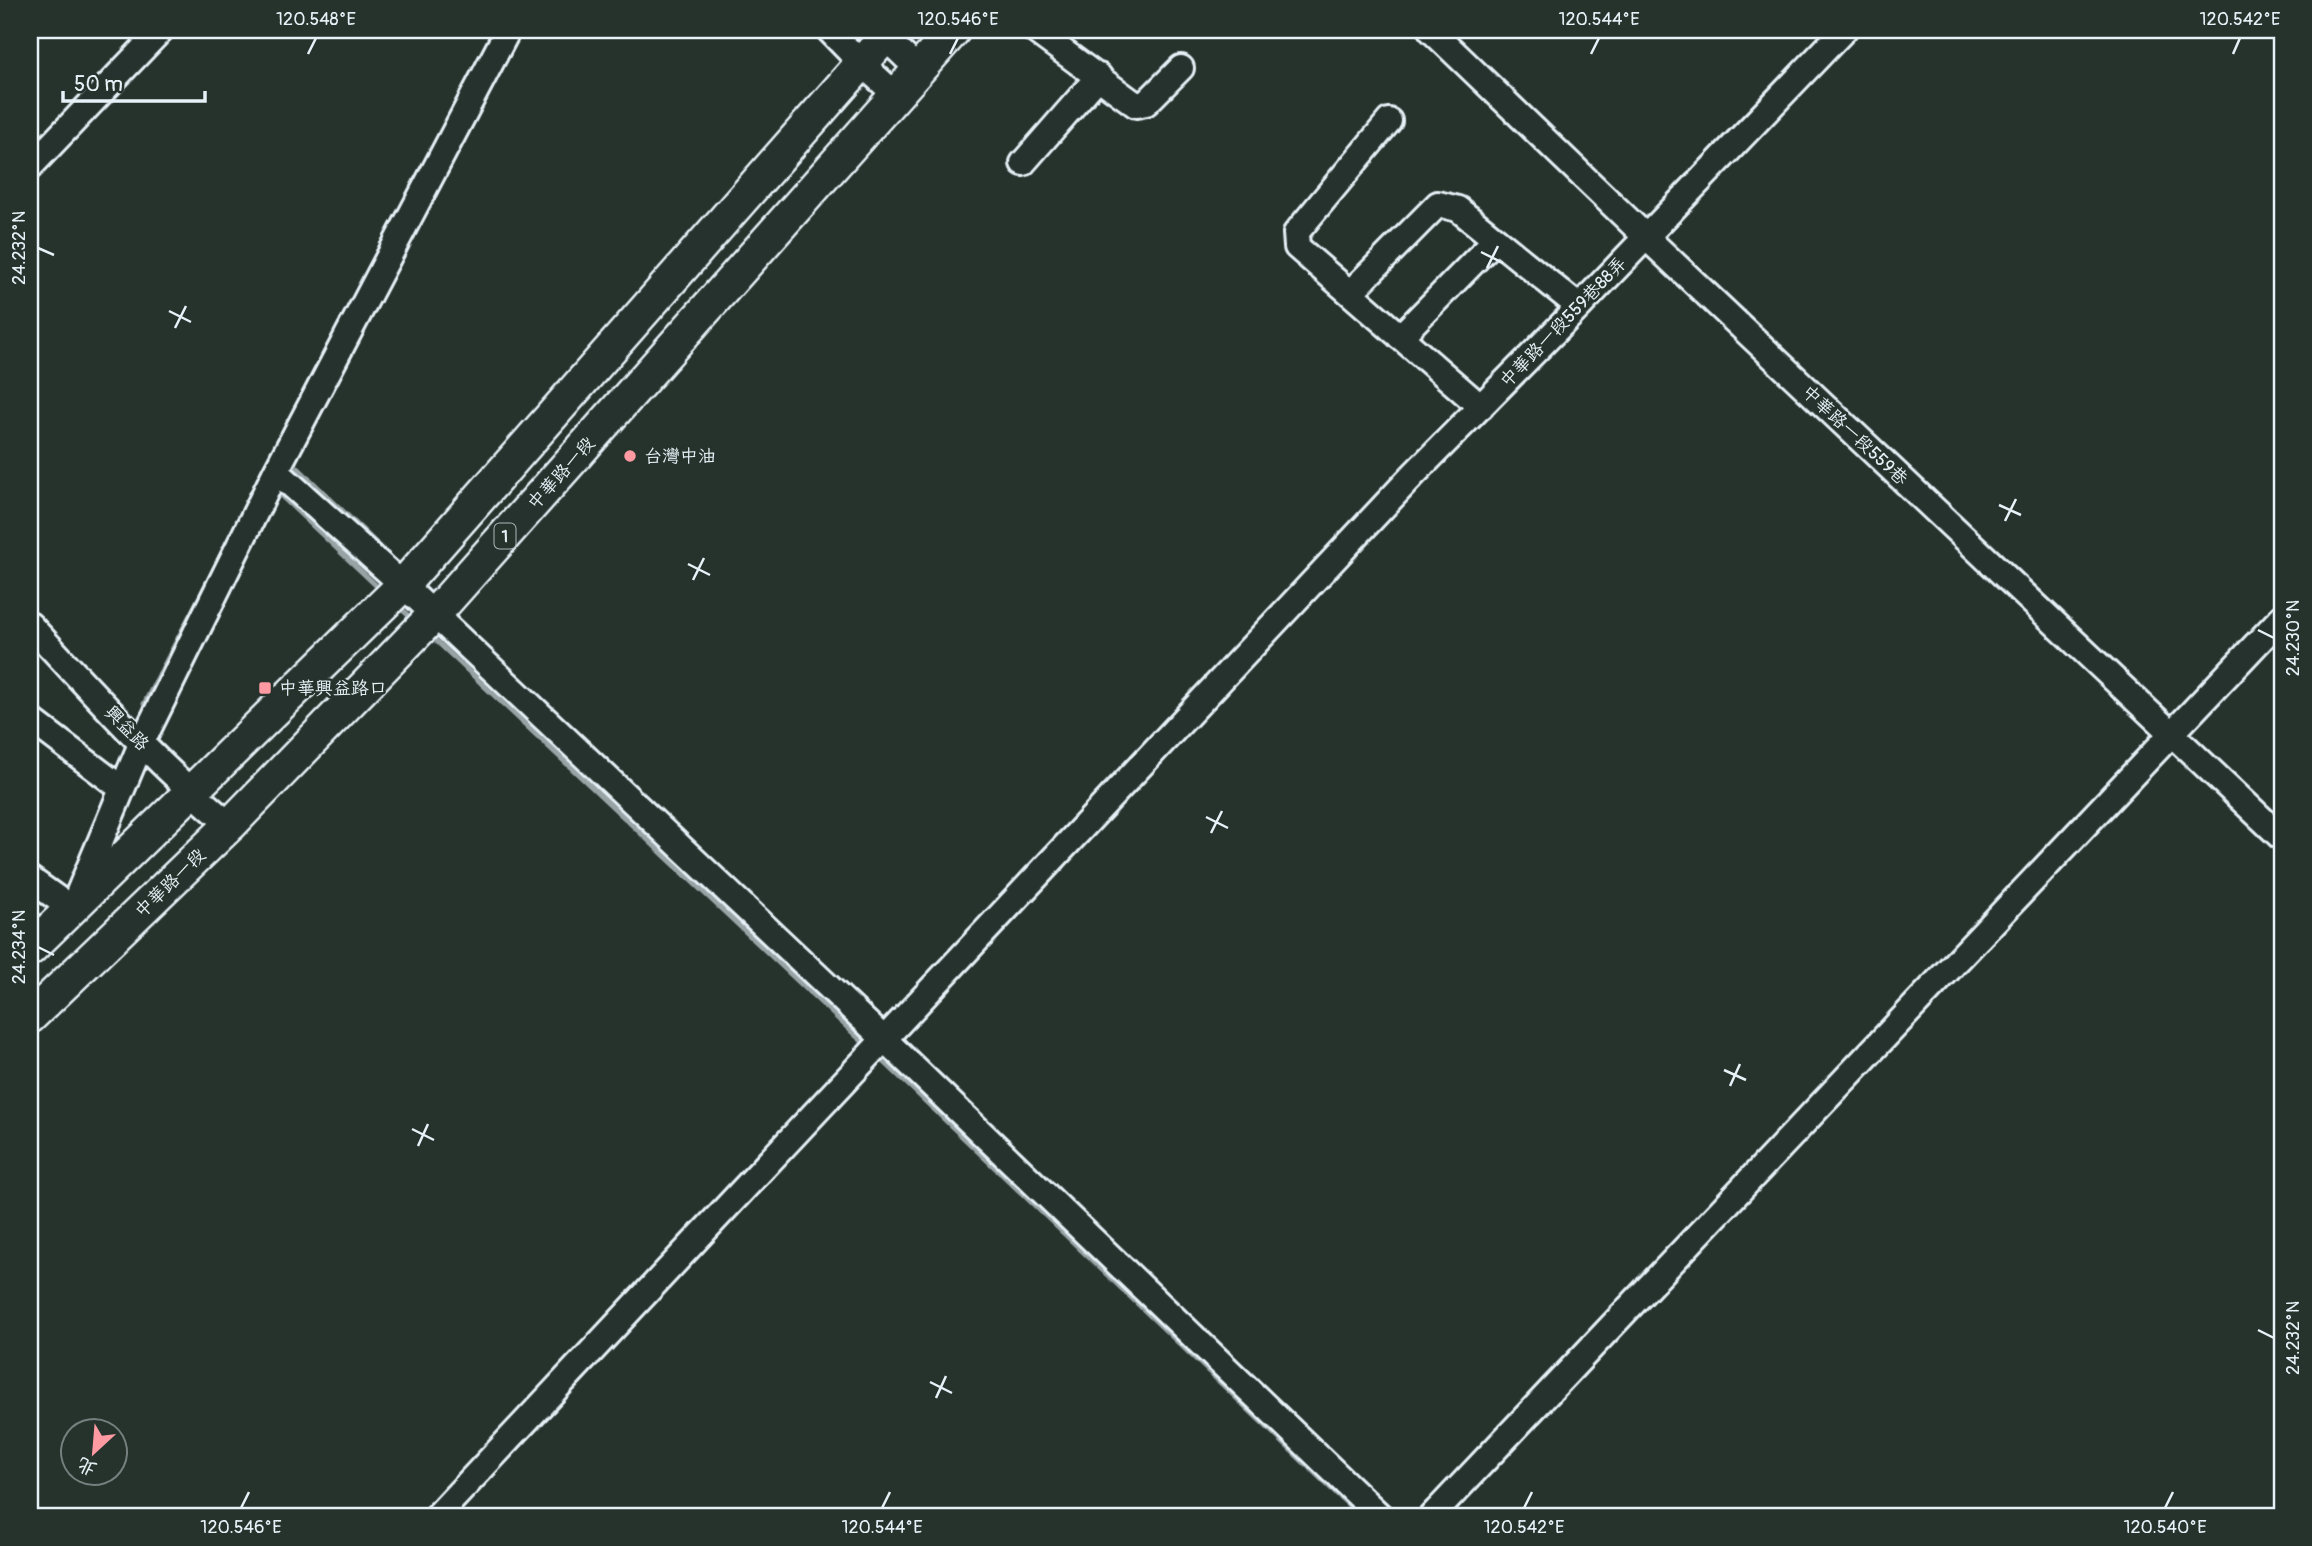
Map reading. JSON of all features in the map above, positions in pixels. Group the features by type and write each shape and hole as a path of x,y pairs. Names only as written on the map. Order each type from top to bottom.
{"main road":[{"name":"中華路一段","path":"30,1017 230,825 434,615 954,30"},
{"path":"30,949 403,585 862,64 884,32"}],"street":[{"path":"30,879 72,909 141,744 276,471 508,30"},
{"path":"829,30 896,95"},
{"path":"1034,30 1136,105 1146,103 1181,68"},
{"name":"中華路一段559巷","path":"1431,30 1644,236 2282,838"},
{"name":"中華路一段559巷88弄","path":"437,1516 1414,474 1579,307 1644,236 1844,30"},
{"path":"30,167 158,31"},
{"path":"884,32 918,69"},
{"path":"1023,163 1099,76"},
{"path":"1389,121 1296,233 1297,247 1481,407"},
{"path":"1350,293 1438,204 1458,209 1579,307"},
{"path":"1400,337 1495,240"},
{"path":"276,471 403,585 885,1040 1380,1516"},
{"path":"1432,1516 2282,617"},
{"name":"興益路","path":"30,625 141,744 191,793 230,825"},
{"path":"30,719 121,788"}],"waterway":[{"path":"294,464 402,568"},
{"path":"278,493 383,592"},
{"path":"144,704 217,563"},
{"path":"2271,611 2282,600"},
{"path":"398,606 414,620"},
{"path":"429,634 868,1047"},
{"path":"878,1056 1360,1516"},
{"path":"1357,1477 1399,1516"},
{"path":"1415,1516 1427,1503"}],"place":[{"name":"台灣中油","path":"630,456"},
{"name":"中華興益路口","path":"265,688"}]}
